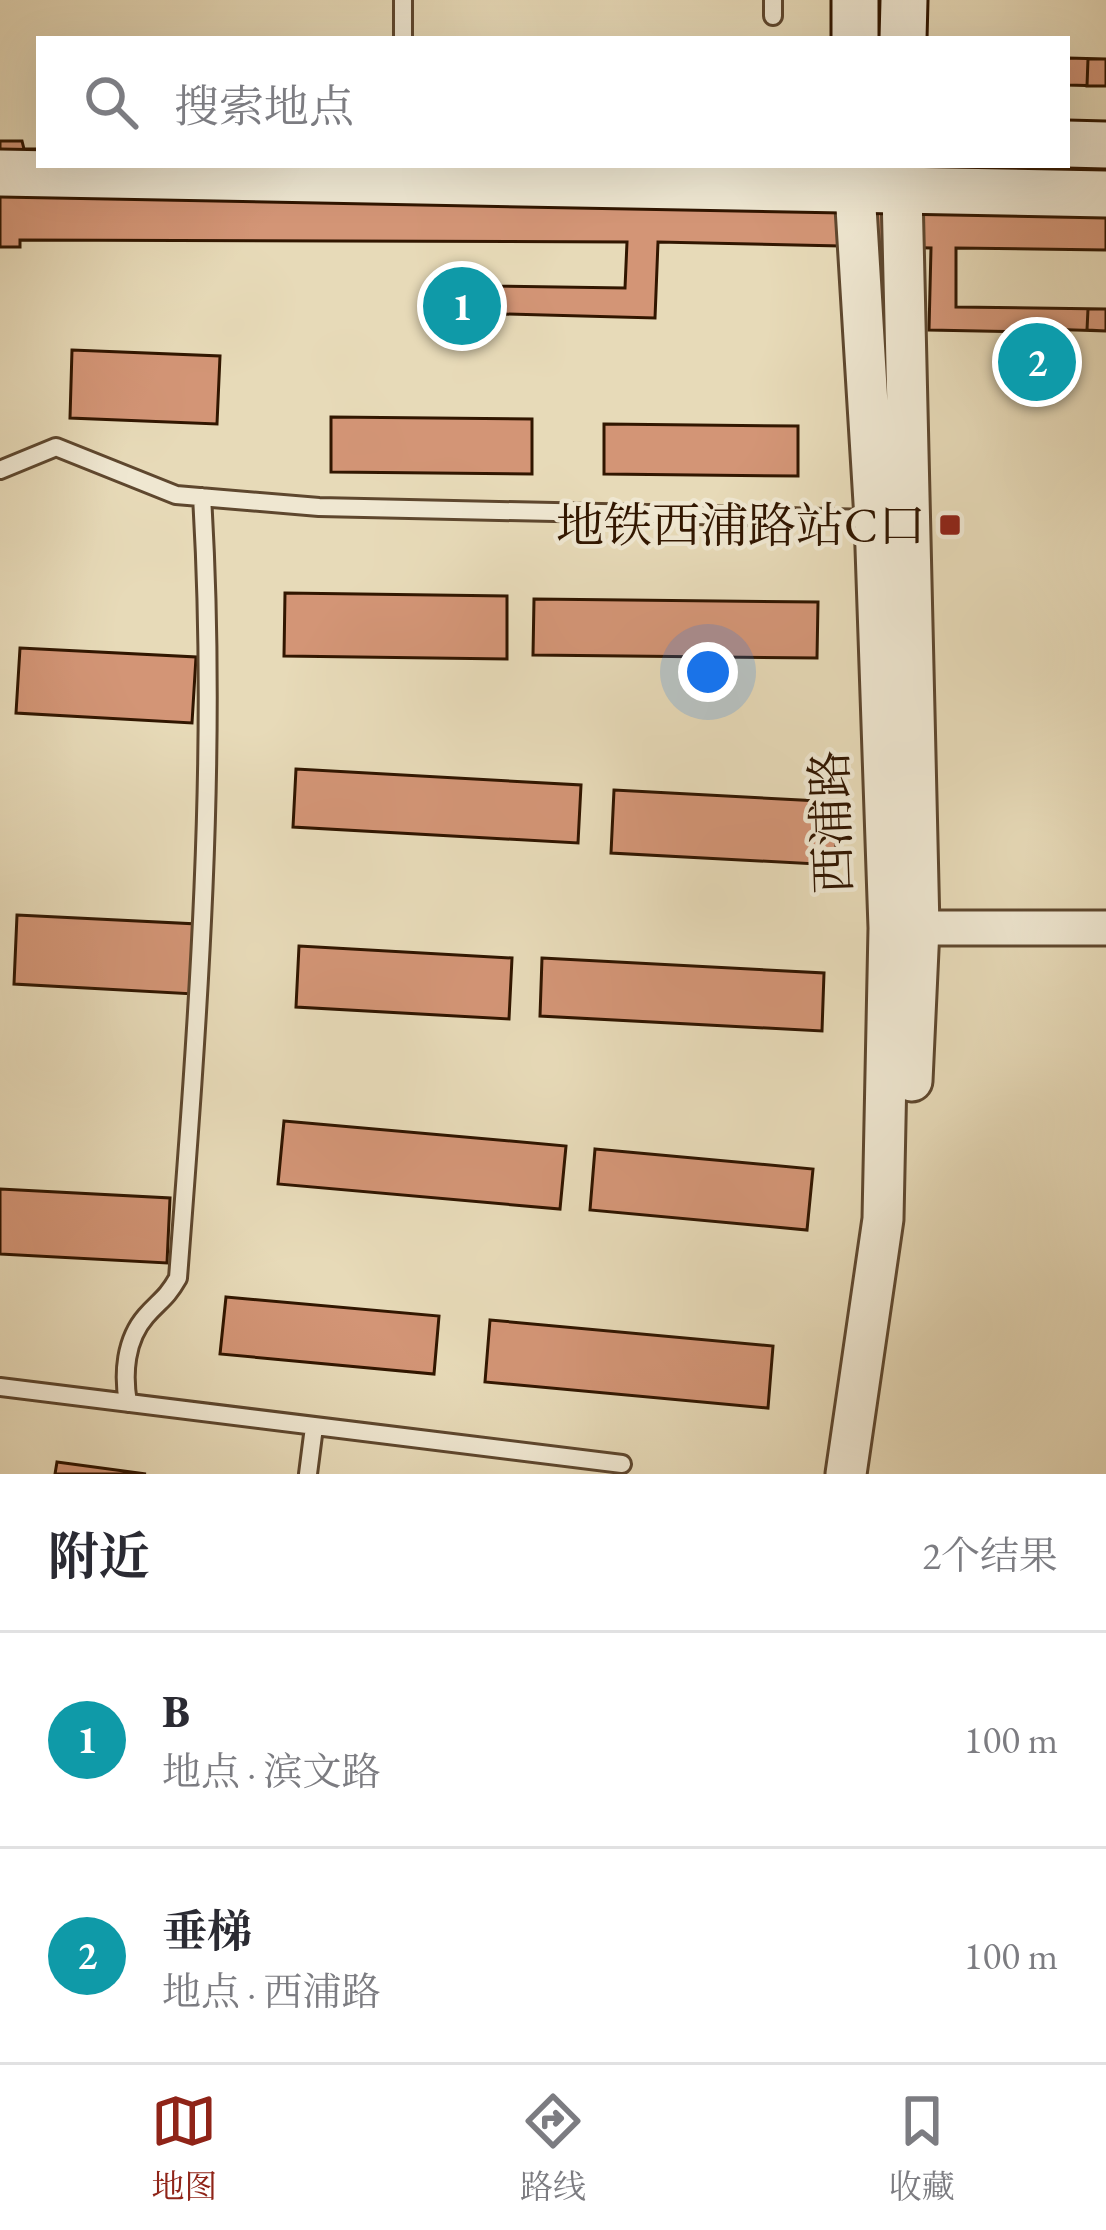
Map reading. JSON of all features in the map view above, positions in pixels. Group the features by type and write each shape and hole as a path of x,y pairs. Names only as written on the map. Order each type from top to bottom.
{"main road":[{"path":"855,0 855,36"},
{"path":"903,36 904,0"},
{"path":"1070,144 1106,145"},
{"path":"0,150 36,151"},
{"path":"0,173 901,178 1106,194"}],"street":[{"name":"西浦路","path":"846,1474 883,1220 904,928 855,178"},
{"name":"西浦路","path":"871,1474 904,1237 901,178"},
{"path":"904,928 1106,928"}],"lane":[{"path":"403,0 403,36"},
{"path":"0,470 56,447 176,495 319,507 875,519"},
{"path":"128,1403 123,1377 128,1350 145,1317 165,1301 178,1278 200,983 209,623 202,497"},
{"path":"0,1387 622,1464"},
{"path":"308,1474 314,1427"}],"building":[{"path":"1070,58 1106,59 1106,86 1070,85"},
{"path":"1088,59 1106,59 1106,86 1087,86"},
{"path":"0,141 22,141 24,149 36,149 36,168 1070,168 1106,162 1106,250 956,248 956,307 1106,309 1106,331 1044,329 1043,368 1031,368 1031,332 929,330 931,248 658,242 655,318 429,312 430,285 625,288 627,242 20,240 20,247 0,247"},
{"path":"430,285 496,286 496,314 429,312"},
{"path":"1088,309 1106,309 1106,331 1087,330"},
{"path":"72,350 220,356 217,424 70,418"},
{"path":"331,417 532,419 532,474 331,472"},
{"path":"604,424 798,426 798,476 604,474"},
{"path":"285,593 507,596 507,659 284,656"},
{"path":"534,599 818,602 817,658 533,655"},
{"path":"20,648 196,657 192,723 16,713"},
{"path":"296,769 581,785 578,843 293,827"},
{"path":"614,790 838,802 835,865 611,853"},
{"path":"17,915 197,924 194,994 14,984"},
{"path":"299,946 512,958 509,1019 296,1007"},
{"path":"542,958 824,973 822,1031 540,1016"},
{"path":"284,1121 566,1146 560,1209 278,1184"},
{"path":"595,1149 813,1169 807,1230 590,1210"},
{"path":"0,1189 170,1198 167,1263 0,1254"},
{"path":"226,1297 439,1316 434,1374 220,1354"},
{"path":"490,1320 773,1346 768,1408 485,1382"},
{"path":"57,1462 146,1474 55,1474"}],"place":[{"name":"B","path":"462,306"},
{"name":"垂梯","path":"1037,362"},
{"name":"地铁西浦路站C口","path":"950,525"}]}
